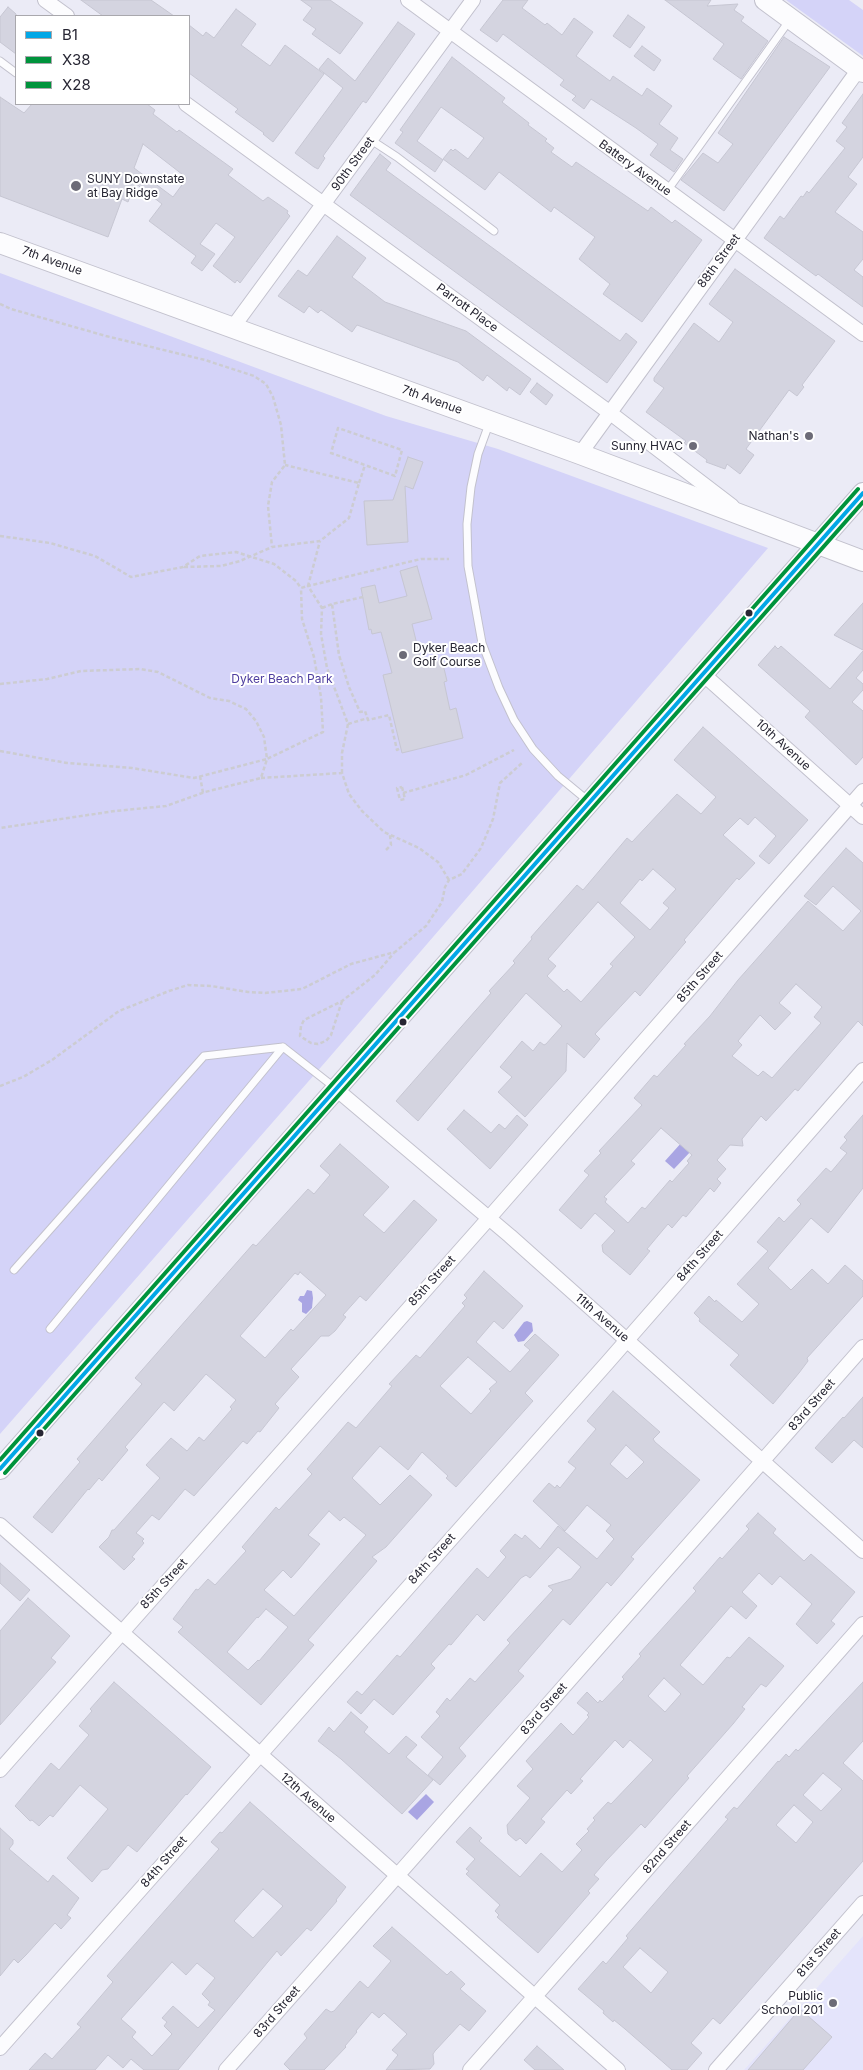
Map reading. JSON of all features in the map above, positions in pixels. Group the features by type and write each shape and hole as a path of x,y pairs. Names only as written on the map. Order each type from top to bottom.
{"main road":[{"path":"765,0 861,71"},
{"name":"7th Avenue","path":"0,243 580,454 863,561"},
{"path":"0,1469 863,493"}],"street":[{"path":"45,0 66,15"},
{"name":"Battery Avenue","path":"408,0 863,334"},
{"name":"90th Street","path":"234,327 473,0"},
{"name":"88th Street","path":"580,454 734,240 861,71"},
{"name":"Parrott Place","path":"187,105 609,412 745,516"},
{"name":"10th Avenue","path":"703,674 863,817"},
{"name":"85th Street","path":"0,1770 489,1218 863,791"},
{"name":"84th Street","path":"0,2048 627,1340 863,1070"},
{"name":"11th Avenue","path":"336,1089 489,1218 863,1551"},
{"name":"83rd Street","path":"226,2070 863,1347"},
{"name":"12th Avenue","path":"0,1525 618,2070"},
{"name":"82nd Street","path":"470,2070 863,1624"},
{"name":"81st Street","path":"716,2070 863,1903"}],"lane":[{"path":"667,191 791,19"},
{"path":"0,61 15,72"},
{"path":"371,140 397,157 494,231"},
{"path":"490,422 478,454 471,488 467,524 468,566 482,643 510,712 528,742 558,776 590,802"},
{"path":"14,1270 204,1056 283,1047 336,1089"},
{"path":"50,1329 283,1047"}],"path":[{"path":"0,304 11,309 106,336 206,360 254,376 266,384 273,396 281,425 285,465 272,482 268,506 272,547"},
{"path":"338,428 402,450 395,476 365,465 331,453 338,428"},
{"path":"285,465 359,483"},
{"path":"0,536 50,543 95,556 131,577 183,566 221,566 272,547 320,542 349,518 365,465"},
{"path":"320,542 308,586 322,608 321,634 327,668 348,724 342,753 342,773 349,794 362,811 390,835 420,848 438,862 449,880"},
{"path":"0,750 67,762 132,768 194,778 267,759 323,732 321,697 314,657 302,619 301,588 296,581 274,564 236,552 200,556 183,566"},
{"path":"301,588 421,559 449,559"},
{"path":"322,608 363,597"},
{"path":"332,604 344,673 360,712 365,710 368,718"},
{"path":"0,684 47,679 81,672 140,669 158,672 210,698 229,701 246,709 256,721 264,738 267,759 261,778"},
{"path":"348,724 389,714 397,750 401,748"},
{"path":"403,793 466,775 514,750"},
{"path":"342,1001 331,1035 326,1041 312,1044 300,1036 300,1026 304,1020 342,1001 375,975 395,952 426,926 442,902 445,887 449,880 462,874 481,848 493,819 500,783 522,763"},
{"path":"0,828 166,806 203,793 261,778 342,773"},
{"path":"200,776 203,793"},
{"path":"402,787 403,793 405,799 400,800 397,788 402,787"},
{"path":"386,850 390,845 390,835"},
{"path":"0,1086 23,1077 52,1060 119,1011 169,991 188,986 211,986 265,993 302,988 351,964 395,952"}],"shaded area":[{"path":"682,1142 692,1150 674,1169 665,1161"},
{"path":"307,1290 312,1291 313,1298 312,1308 306,1314 302,1312 302,1303 298,1300 300,1296 304,1296"},
{"path":"524,1322 532,1323 533,1331 524,1341 518,1342 514,1335"},
{"path":"426,1794 434,1802 417,1820 408,1812"},
{"name":"Public School 201","path":"863,1936 863,2070 744,2070"}],"green space":[{"path":"786,0 849,0 863,10 863,56"},
{"name":"Dyker Beach Park","path":"0,273 386,416 498,449 768,548 328,1059 0,1434"}],"building":[{"path":"81,0 151,0 173,15 102,15"},
{"path":"301,0 330,0 363,23 340,54 312,34 316,29 303,20 312,8"},
{"path":"503,0 528,0 522,8 545,25 547,23 562,35 574,18 593,32 576,56 610,81 613,76 642,96 647,88 672,106 659,124 678,138 670,150 683,159 674,172 650,155 658,144 591,99 584,109 572,100 576,96 560,85 564,80 503,34 497,42 480,30"},
{"path":"665,0 711,0 707,6 738,4 734,10 744,17 741,21 768,41 741,79 713,59 724,44"},
{"path":"8,7 16,14 15,53 0,42 0,17"},
{"path":"236,9 256,24 241,45 270,66 285,45 324,74 273,142 235,112 238,109 190,74 190,26 203,36 206,32 214,38"},
{"path":"628,15 645,27 630,48 613,36"},
{"path":"398,22 415,34 366,103 363,101 323,156 325,158 318,169 314,167 295,153 343,88 319,69 328,58 355,81"},
{"path":"784,37 830,67 724,211 681,180 703,153 718,163 733,144 718,133"},
{"path":"642,46 661,60 654,71 634,56"},
{"path":"452,57 505,98 502,102 547,139 545,141 554,148 551,152 572,167 576,162 648,211 651,207 672,223 675,220 702,240 642,322 603,294 610,284 579,259 595,237 554,207 551,212 499,172 485,190 443,159 451,149 453,151 455,149 468,159 484,138 441,107 417,141 443,160 435,172 395,143 403,132 400,130"},
{"path":"863,94 863,157 848,177 857,184 835,212 863,232 863,259 854,270 863,277 863,307 764,238 780,216 784,219 801,196 803,197 807,191 809,193 845,148 836,141 847,127 842,123"},
{"path":"0,97 24,113 31,105 148,105 155,110 153,114 177,132 179,130 233,169 228,175 263,201 268,197 288,211 287,213 290,216 240,283 237,280 235,283 213,266 235,237 216,223 200,244 215,254 202,271 191,263 196,256 149,221 162,204 135,183 128,202 122,199 108,237 0,196","holes":["143,144 187,178 173,197 134,168"]},
{"path":"380,154 391,163 386,170 620,341 626,333 637,342 607,383 350,195"},
{"path":"337,236 366,258 352,277 385,302 466,331 531,379 520,395 509,387 507,391 487,375 483,381 458,362 357,325 352,332 321,310 318,313 309,306 304,313 278,296 298,270 307,276"},
{"path":"735,269 835,341 802,385 804,387 797,396 789,390 746,449 754,455 740,474 727,464 725,469 706,462 707,460 684,443 686,441 646,412 664,388 654,381 654,378 694,323 719,342 733,322 709,304"},
{"path":"537,383 553,395 546,405 530,392"},
{"path":"408,457 423,462 413,489 405,486 408,542 367,545 364,501 393,500"},
{"name":"Dyker Beach Golf Course","path":"417,566 432,619 412,624 422,665 442,660 447,681 444,682 450,710 456,708 463,738 402,753 383,675 392,673 381,632 372,634 371,629 369,630 361,588 375,585 379,603 407,596 400,571"},
{"path":"863,603 863,650 834,635"},
{"path":"775,646 778,649 781,646 830,689 863,651 863,670 856,678 863,684 863,690 852,702 863,711 863,757 856,765 805,717 810,711 758,665"},
{"path":"703,727 808,820 769,864 759,856 776,836 755,817 748,825 740,818 723,835 755,863 739,880 737,878 684,940 686,942 640,996 635,991 595,1034 600,1039 584,1058 567,1043 566,1071 525,1117 498,1092 512,1077 500,1067 522,1041 533,1051 540,1042 544,1045 546,1044 562,1026 526,993 418,1121 396,1101 491,993 489,991 515,963 513,961 532,939 531,937 577,885 583,890 627,838 632,842 677,794 701,814 716,797 674,760","holes":["653,869 676,889 663,903 669,908 650,930 620,903 640,879 642,881","598,902 635,937 610,964 613,966 581,1002 567,989 564,992 547,976 556,966 548,959"]},
{"path":"846,848 863,863 863,1026 858,1021 798,1091 795,1089 766,1121 761,1116 742,1139 743,1146 730,1145 717,1160 726,1169 717,1179 721,1183 714,1192 710,1188 686,1217 683,1215 672,1228 668,1224 647,1249 650,1251 630,1275 603,1252 602,1245 615,1231 595,1213 581,1229 559,1210 589,1175 584,1171 601,1153 599,1151 642,1105 634,1098 654,1075 657,1077 686,1045 684,1044 710,1016 738,980 808,901 843,931 861,911 833,886 816,905 804,896","holes":["796,984 822,1007 814,1017 821,1023 772,1078 763,1071 758,1076 732,1056 742,1045 738,1041 760,1015 775,1030 791,1013 779,1003","661,1128 692,1155 687,1161 689,1163 672,1182 670,1180 645,1209 642,1207 628,1223 605,1202 607,1199 604,1197 635,1164 631,1161"]},
{"path":"464,1110 491,1133 499,1124 505,1129 517,1115 528,1125 490,1169 447,1129"},
{"path":"863,1115 863,1188 828,1233 811,1218 768,1268 791,1290 812,1269 828,1284 845,1265 863,1281 863,1296 807,1358 808,1361 773,1404 730,1365 739,1355 699,1321 700,1319 694,1313 709,1296 742,1322 759,1304 737,1284 768,1251 757,1242 779,1217 784,1222 801,1204 797,1200 826,1168 831,1172 847,1153 840,1148 847,1140 844,1137"},
{"path":"340,1144 389,1187 363,1215 384,1233 414,1200 437,1220 366,1301 360,1296 343,1315 346,1317 335,1331 329,1336 321,1336 291,1369 299,1377 275,1404 279,1408 260,1432 258,1431 247,1444 243,1441 194,1496 185,1489 159,1520 152,1515 136,1533 144,1539 142,1541 144,1543 132,1557 135,1559 124,1570 99,1547 109,1537 112,1530 160,1478 146,1465 171,1438 187,1451 199,1437 204,1441 232,1409 230,1407 236,1400 206,1374 174,1411 164,1402 125,1447 128,1450 102,1481 99,1478 88,1489 52,1533 33,1517 80,1462 77,1459 142,1384 135,1378 253,1244 256,1246 308,1189 314,1194 330,1175 320,1166","holes":["300,1272 326,1295 265,1358 240,1336 295,1273 298,1275"]},
{"path":"484,1271 523,1306 503,1329 494,1321 476,1342 510,1372 530,1350 524,1345 535,1334 559,1355 525,1393 533,1401 456,1487 446,1478 448,1476 422,1452 408,1470 380,1446 352,1478 380,1505 410,1475 432,1495 386,1547 372,1557 377,1561 308,1640 314,1645 261,1705 178,1632 183,1627 173,1619 196,1589 198,1590 208,1579 215,1585 246,1551 242,1547 276,1507 279,1510 312,1474 307,1469 348,1422 356,1428 392,1386 389,1384 416,1355 420,1358 465,1306 462,1303 467,1298 464,1295","holes":["468,1357 497,1382 489,1389 491,1391 471,1414 440,1386","329,1511 340,1521 344,1517 366,1535 294,1616 264,1590 283,1570 291,1578 320,1544 308,1535","266,1609 288,1627 259,1661 248,1670 227,1652"]},
{"path":"613,1391 660,1432 653,1439 655,1442 700,1480 631,1557 634,1559 611,1586 607,1582 570,1625 563,1619 518,1671 524,1676 459,1748 466,1756 440,1785 428,1775 443,1757 421,1737 440,1716 436,1712 447,1698 450,1701 470,1678 475,1682 510,1643 507,1640 553,1590 548,1586 571,1579 581,1567 558,1547 530,1578 526,1575 521,1578 484,1621 477,1614 451,1645 449,1644 431,1664 435,1668 393,1715 374,1699 361,1714 347,1702 357,1691 362,1695 397,1655 400,1657 477,1568 488,1578 506,1557 500,1551 515,1534 522,1539 525,1535 540,1549 558,1526 597,1559 614,1539 606,1531 611,1525 587,1505 565,1531 533,1501 549,1483 555,1488 557,1485 560,1488 576,1468 568,1462 596,1429 587,1421","holes":["626,1445 644,1462 627,1479 610,1464"]},
{"path":"863,1397 863,1448 854,1440 832,1463 815,1448"},
{"path":"758,1513 776,1529 773,1533 804,1561 811,1554 855,1592 831,1621 835,1624 817,1644 796,1624 812,1604 780,1576 772,1585 759,1573 742,1592 757,1606 746,1619 731,1606 680,1665 703,1685 727,1657 730,1658 749,1637 784,1666 766,1687 761,1684 742,1707 745,1709 733,1724 687,1776 689,1778 645,1828 641,1824 594,1875 599,1879 588,1891 590,1893 538,1953 497,1917 499,1915 495,1911 500,1905 466,1874 469,1871 466,1869 475,1859 456,1842 470,1827 482,1838 479,1841 520,1877 541,1853 562,1872 582,1850 576,1844 589,1831 587,1829 595,1820 593,1818 608,1802 611,1804 653,1760 630,1740 623,1748 615,1740 580,1779 583,1781 571,1794 567,1790 541,1819 545,1822 526,1844 520,1838 516,1841 508,1834 507,1825 530,1798 517,1786 533,1769 526,1761 561,1723 573,1735 589,1717 587,1715 589,1713 577,1703 587,1692 598,1703 600,1700 602,1702 624,1679 622,1677 641,1656 639,1654 696,1591 693,1588 720,1557 722,1559 749,1529 746,1526","holes":["664,1678 681,1694 665,1712 648,1696"]},
{"path":"0,1563 30,1590 20,1601 0,1583"},
{"path":"28,1598 70,1636 51,1658 56,1662 0,1725 0,1631"},
{"path":"114,1682 211,1767 137,1852 128,1845 108,1869 102,1870 92,1882 67,1858 108,1809 80,1785 53,1817 50,1815 39,1826 32,1820 30,1821 15,1806 51,1763 59,1770 89,1735 79,1726 92,1711 90,1709"},
{"path":"863,1682 863,1741 843,1763 863,1781 863,1861 720,2024 713,2018 691,2043 702,2053 687,2070 672,2070 614,2020 613,2022 603,2013 604,2011 578,1989 603,1961 606,1964 628,1938 626,1936 728,1819 725,1817 734,1807 737,1809 786,1754 789,1757 796,1749 798,1751","holes":["823,1773 842,1789 821,1811 803,1795","794,1805 813,1822 796,1843 776,1825","640,1948 668,1972 651,1993 623,1967"]},
{"path":"351,1712 368,1727 364,1732 389,1754 406,1736 417,1745 406,1757 433,1780 402,1814 341,1759 318,1741 329,1727 334,1732"},
{"path":"250,1802 346,1887 337,1901 311,1931 307,1928 281,1956 277,1951 178,2070 144,2070 131,2059 123,2068 108,2055 95,2070 29,2070 45,2053 52,2059 81,2027 77,2024 113,1982 107,1976 219,1849 211,1842 220,1832 222,1833","holes":["263,1889 283,1906 253,1938 234,1921","172,1962 186,1975 197,1963 215,1978 202,1994 210,2002 208,2005 215,2010 198,2028 173,2006 162,2018 167,2022 164,2026 172,2034 152,2056 132,2037 136,2032 121,2019"]},
{"path":"0,1828 13,1840 13,1844 9,1849 48,1882 53,1875 79,1898 67,1915 71,1918 61,1929 55,1923 18,1963 14,1959 0,1976"},
{"path":"392,1927 447,1975 451,1971 465,1984 460,1989 486,2011 469,2031 460,2024 433,2054 434,2064 430,2069 386,2070 398,2055 392,2050 407,2034 384,2013 379,2018 372,2012 356,2031 346,2047 324,2070 290,2070 284,2064 307,2038 304,2034 326,2009 331,2012 334,2011 360,1981 368,1988 391,1961 373,1946"},
{"path":"800,2009 832,2037 803,2070 748,2070"},
{"path":"537,2046 564,2070 535,2070 524,2060"}],"transit line":[{"name":"X28","path":"0,1460 858,489"},
{"name":"B1","path":"0,1469 863,493"},
{"name":"X38","path":"5,1473 863,502"}],"place":[{"name":"SUNY Downstate at Bay Ridge","path":"76,186"},
{"name":"Nathan's","path":"809,436"},
{"name":"Sunny HVAC","path":"693,446"},
{"name":"Dyker Beach Golf Course","path":"403,655"},
{"name":"Public School 201","path":"833,2003"}]}
